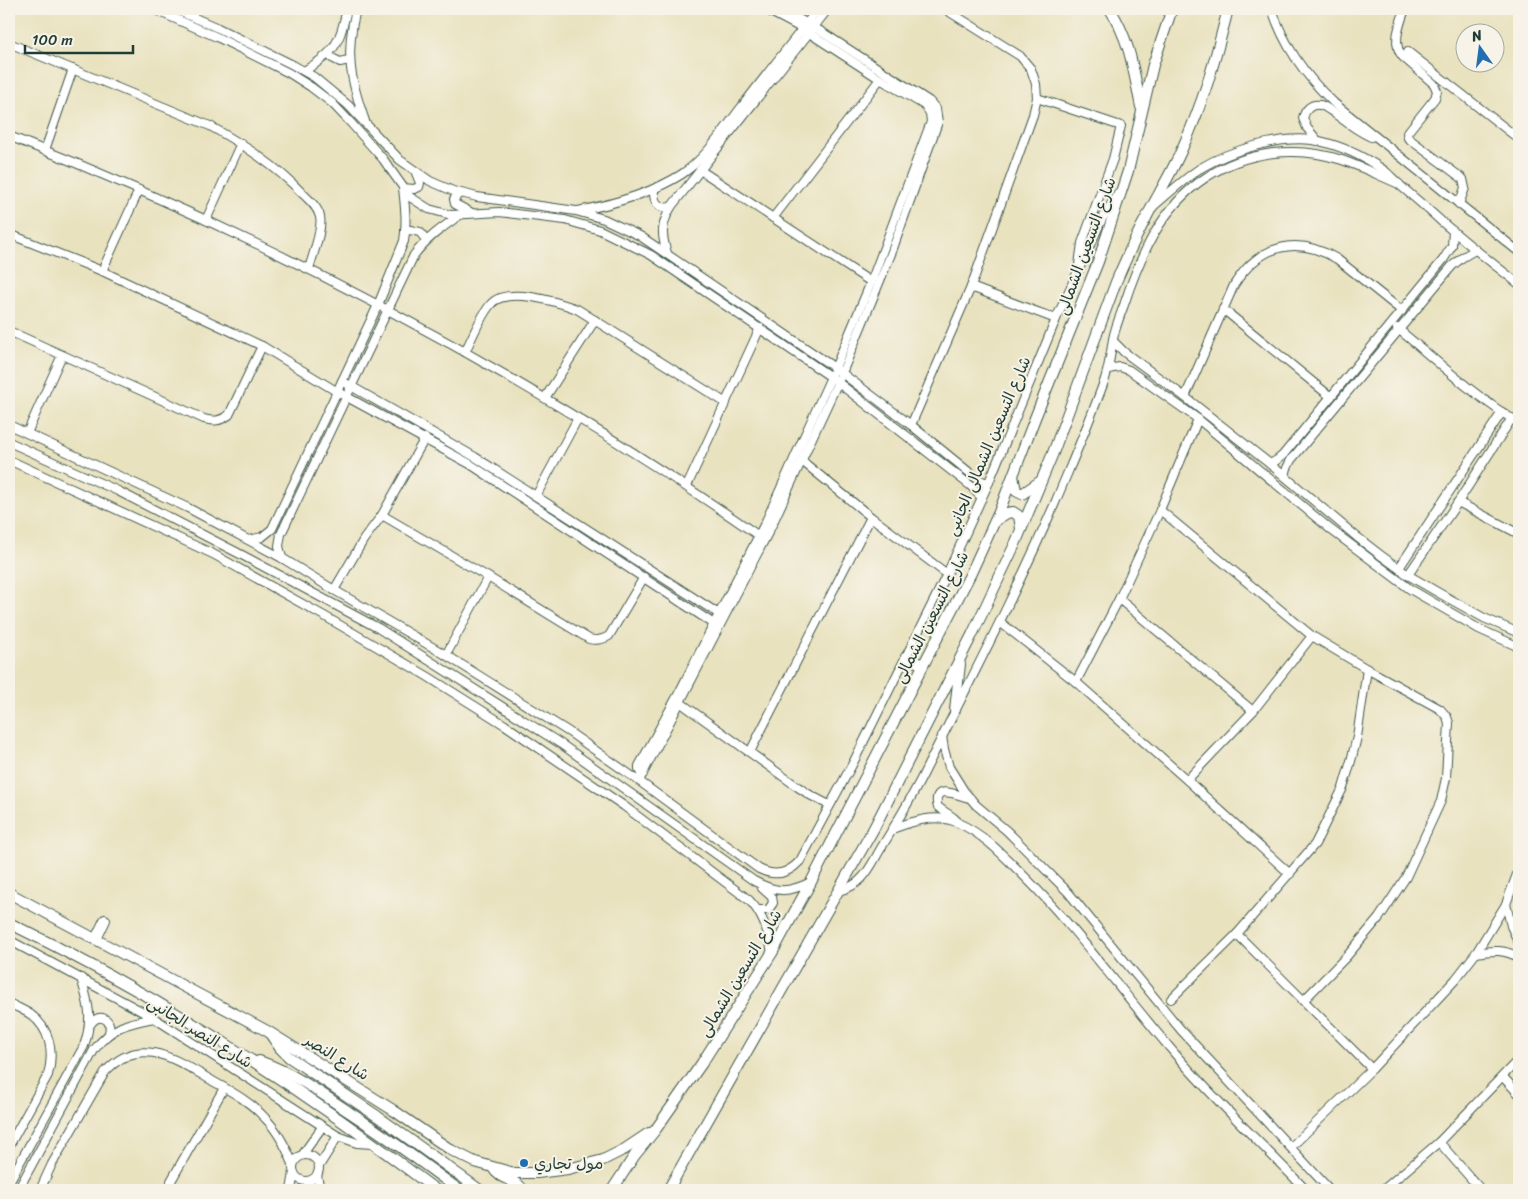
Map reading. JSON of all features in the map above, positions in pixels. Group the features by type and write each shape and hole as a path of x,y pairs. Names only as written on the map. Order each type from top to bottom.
{"main road":[{"path":"1110,9 1123,32 1130,50 1141,110"},
{"name":"شارع التسعين الشمالى","path":"612,1190 702,1063 772,953 811,882 971,573 996,520 1035,418 1092,280 1128,171 1141,110 1172,9"},
{"path":"669,1189 874,828 961,658 1021,530 1042,480 1078,388 1116,282 1132,245 1174,166 1196,117 1228,9"},
{"path":"1013,475 1016,491 1022,494 1042,480"},
{"path":"996,520 1010,512 1014,512 1019,516 1021,530"},
{"path":"906,657 923,665"},
{"path":"956,710 961,658"},
{"name":"شارع النصر","path":"9,893 269,1032 393,1110 451,1150 475,1162 494,1168 524,1173 578,1168 616,1154 656,1128"},
{"path":"96,939 106,920"},
{"path":"9,923 160,1003 247,1058 375,1144 436,1190"},
{"path":"269,1032 280,1048 294,1061 377,1116 480,1190"},
{"path":"247,1058 288,1073 307,1083 459,1190"},
{"path":"494,1168 500,1176 518,1183 523,1190"}],"street":[{"path":"153,9 219,38 289,73 311,87 332,103 350,122 383,159 410,197 429,209 450,215 499,212 565,220 600,230 651,255 831,376 971,486 982,498"},
{"path":"174,9 218,28 304,71 336,94 400,160 415,172 441,187 477,197 576,211 604,219 640,236 842,373 911,425 975,478 984,482 990,482"},
{"path":"304,71 329,54 339,38 347,9"},
{"path":"356,9 350,34 349,60 355,90 366,125"},
{"path":"641,777 639,766 679,694 714,624 770,529 838,382 891,254 937,126 936,109 929,101 808,28 765,9"},
{"path":"641,777 681,703 742,577 835,368 871,282 931,126 932,119 924,105 880,79 780,9"},
{"path":"666,253 662,238 663,228 671,207 717,151 808,28 818,9"},
{"path":"576,211 616,202 654,189 682,174 699,159 808,28 828,9"},
{"path":"911,425 971,287 1033,116 1037,98 1036,84 1031,69 1020,56 946,9"},
{"path":"1272,9 1290,49 1314,82 1334,103 1519,252"},
{"path":"1404,9 1398,31 1397,45 1399,52 1434,84 1437,91 1436,96 1407,133 1407,136 1462,179 1465,188 1459,204"},
{"path":"9,43 202,123 240,143 266,161 291,182 318,210 320,215 320,227 309,269"},
{"path":"1408,52 1519,139"},
{"path":"329,54 340,62 349,60"},
{"path":"45,150 73,69"},
{"path":"773,218 880,79"},
{"path":"1037,98 1121,126 1113,159 1082,243 1079,270"},
{"path":"1318,141 1307,128 1303,118 1306,109 1317,104 1361,132 1378,139"},
{"path":"9,136 206,220 309,269 388,310 465,352 578,418 688,486 759,536"},
{"path":"1151,208 1187,178 1227,155 1271,142 1318,141 1363,158 1387,173 1475,250 1519,284"},
{"path":"206,220 240,143"},
{"path":"838,891 853,886 866,875 912,796 1000,622 1055,503 1108,369 1113,340 1140,261 1154,234 1176,203 1194,186 1212,173 1251,157 1276,152 1303,152 1329,156 1399,184"},
{"path":"700,170 871,282"},
{"path":"403,188 414,189 418,187 420,182 415,172"},
{"name":"شارع التسعين الشمالى الجانبى","path":"641,777 759,869 774,874 781,874 794,867 800,861 853,763 947,574 990,482 1056,319 1102,219 1123,186"},
{"path":"249,540 262,537 272,529 378,305 401,250 406,212 403,188"},
{"path":"654,189 653,197 660,207 671,207"},
{"path":"102,271 139,190"},
{"path":"460,193 454,199 455,204 473,214"},
{"path":"282,558 281,534 414,255 436,231 462,214"},
{"path":"405,231 420,232 426,240"},
{"path":"1270,464 1283,455 1449,253 1453,231"},
{"path":"9,234 102,271 262,346 336,391 470,464 714,624"},
{"path":"1184,397 1234,285 1249,265 1266,253 1280,248 1295,246 1311,247 1325,252 1337,259 1402,310"},
{"path":"1285,476 1291,460 1452,266 1475,250"},
{"path":"971,287 1056,319"},
{"path":"465,352 487,310 498,298 521,296 549,300 577,309 726,403"},
{"path":"1223,309 1331,397"},
{"path":"545,398 594,320"},
{"path":"1392,324 1455,377 1519,423"},
{"path":"688,486 760,328"},
{"path":"9,331 212,422 222,420 229,415 262,346"},
{"path":"1113,340 1124,352 1285,476 1356,537 1408,574 1484,618 1519,633"},
{"path":"27,433 62,355"},
{"path":"1108,369 1120,367 1129,370 1198,419 1351,545 1410,589 1479,629 1519,647"},
{"path":"342,381 476,457 720,614"},
{"path":"1399,568 1502,412"},
{"path":"536,496 578,418"},
{"path":"1408,574 1458,502 1512,418"},
{"path":"1076,682 1119,599 1160,510 1198,419"},
{"path":"9,425 188,508 282,558 446,655 641,777"},
{"path":"334,590 364,538 382,515 425,438"},
{"path":"9,442 118,491 378,628 562,744 754,881 773,900 770,909 758,910"},
{"path":"9,460 212,554 350,630 497,720 624,806 743,895 758,910 769,937 772,953"},
{"path":"802,461 871,517 947,574"},
{"path":"118,491 123,478"},
{"path":"1458,502 1519,534"},
{"path":"1160,510 1312,636 1440,709 1447,717 1450,729 1446,778 1441,801 1409,870 1379,918 1347,956 1304,1001"},
{"path":"382,515 589,639 596,641 603,640 613,631 644,577"},
{"path":"750,752 871,517"},
{"path":"446,655 488,577"},
{"path":"1119,599 1253,711"},
{"path":"350,630 357,623 356,617"},
{"path":"1479,629 1484,618"},
{"path":"1000,622 1076,682 1290,874"},
{"path":"370,642 369,638 372,632 378,628"},
{"path":"1187,780 1253,711 1312,636"},
{"path":"1171,999 1237,934 1315,844 1343,788 1357,736 1367,669"},
{"path":"681,703 795,785 829,805"},
{"path":"562,744 569,732"},
{"path":"942,736 949,767 958,784 970,798 1007,831 1068,892 1180,1030 1330,1190"},
{"path":"970,798 945,791 937,798 937,804 939,808 980,836 1034,885 1170,1048 1208,1090 1306,1190"},
{"path":"892,829 929,819 958,822"},
{"path":"1291,1148 1372,1069 1476,954 1506,904 1519,869"},
{"path":"754,881 776,891 793,889 811,882"},
{"path":"1506,904 1511,926 1519,943"},
{"path":"1237,934 1372,1069"},
{"name":"شارع النصر الجانبى","path":"9,940 154,1018 338,1136 357,1143 375,1144"},
{"path":"1476,954 1485,951 1503,951 1519,958"},
{"path":"81,978 88,1004 90,1025"},
{"path":"9,1003 30,1014 38,1022 50,1041 52,1053 48,1075 9,1146"},
{"path":"9,1182 84,1046 91,1022 97,1018 104,1019 109,1023 109,1033"},
{"path":"18,1190 94,1050 109,1033 128,1023 154,1018"},
{"path":"40,1190 52,1164 105,1072 122,1058 141,1053 164,1055 172,1058 248,1102 265,1117 284,1144 293,1164 294,1173 291,1190"},
{"path":"1383,1190 1438,1142 1519,1059"},
{"path":"1502,1078 1519,1094"},
{"path":"171,1181 224,1088"},
{"path":"293,1164 303,1154 322,1127"},
{"path":"294,1173 297,1178 302,1180 308,1181 313,1179 338,1136"},
{"path":"1438,1142 1481,1190"},
{"path":"303,1154 314,1157 318,1161 320,1190"}],"place":[{"name":"مول تجاري","path":"524,1163"}]}
